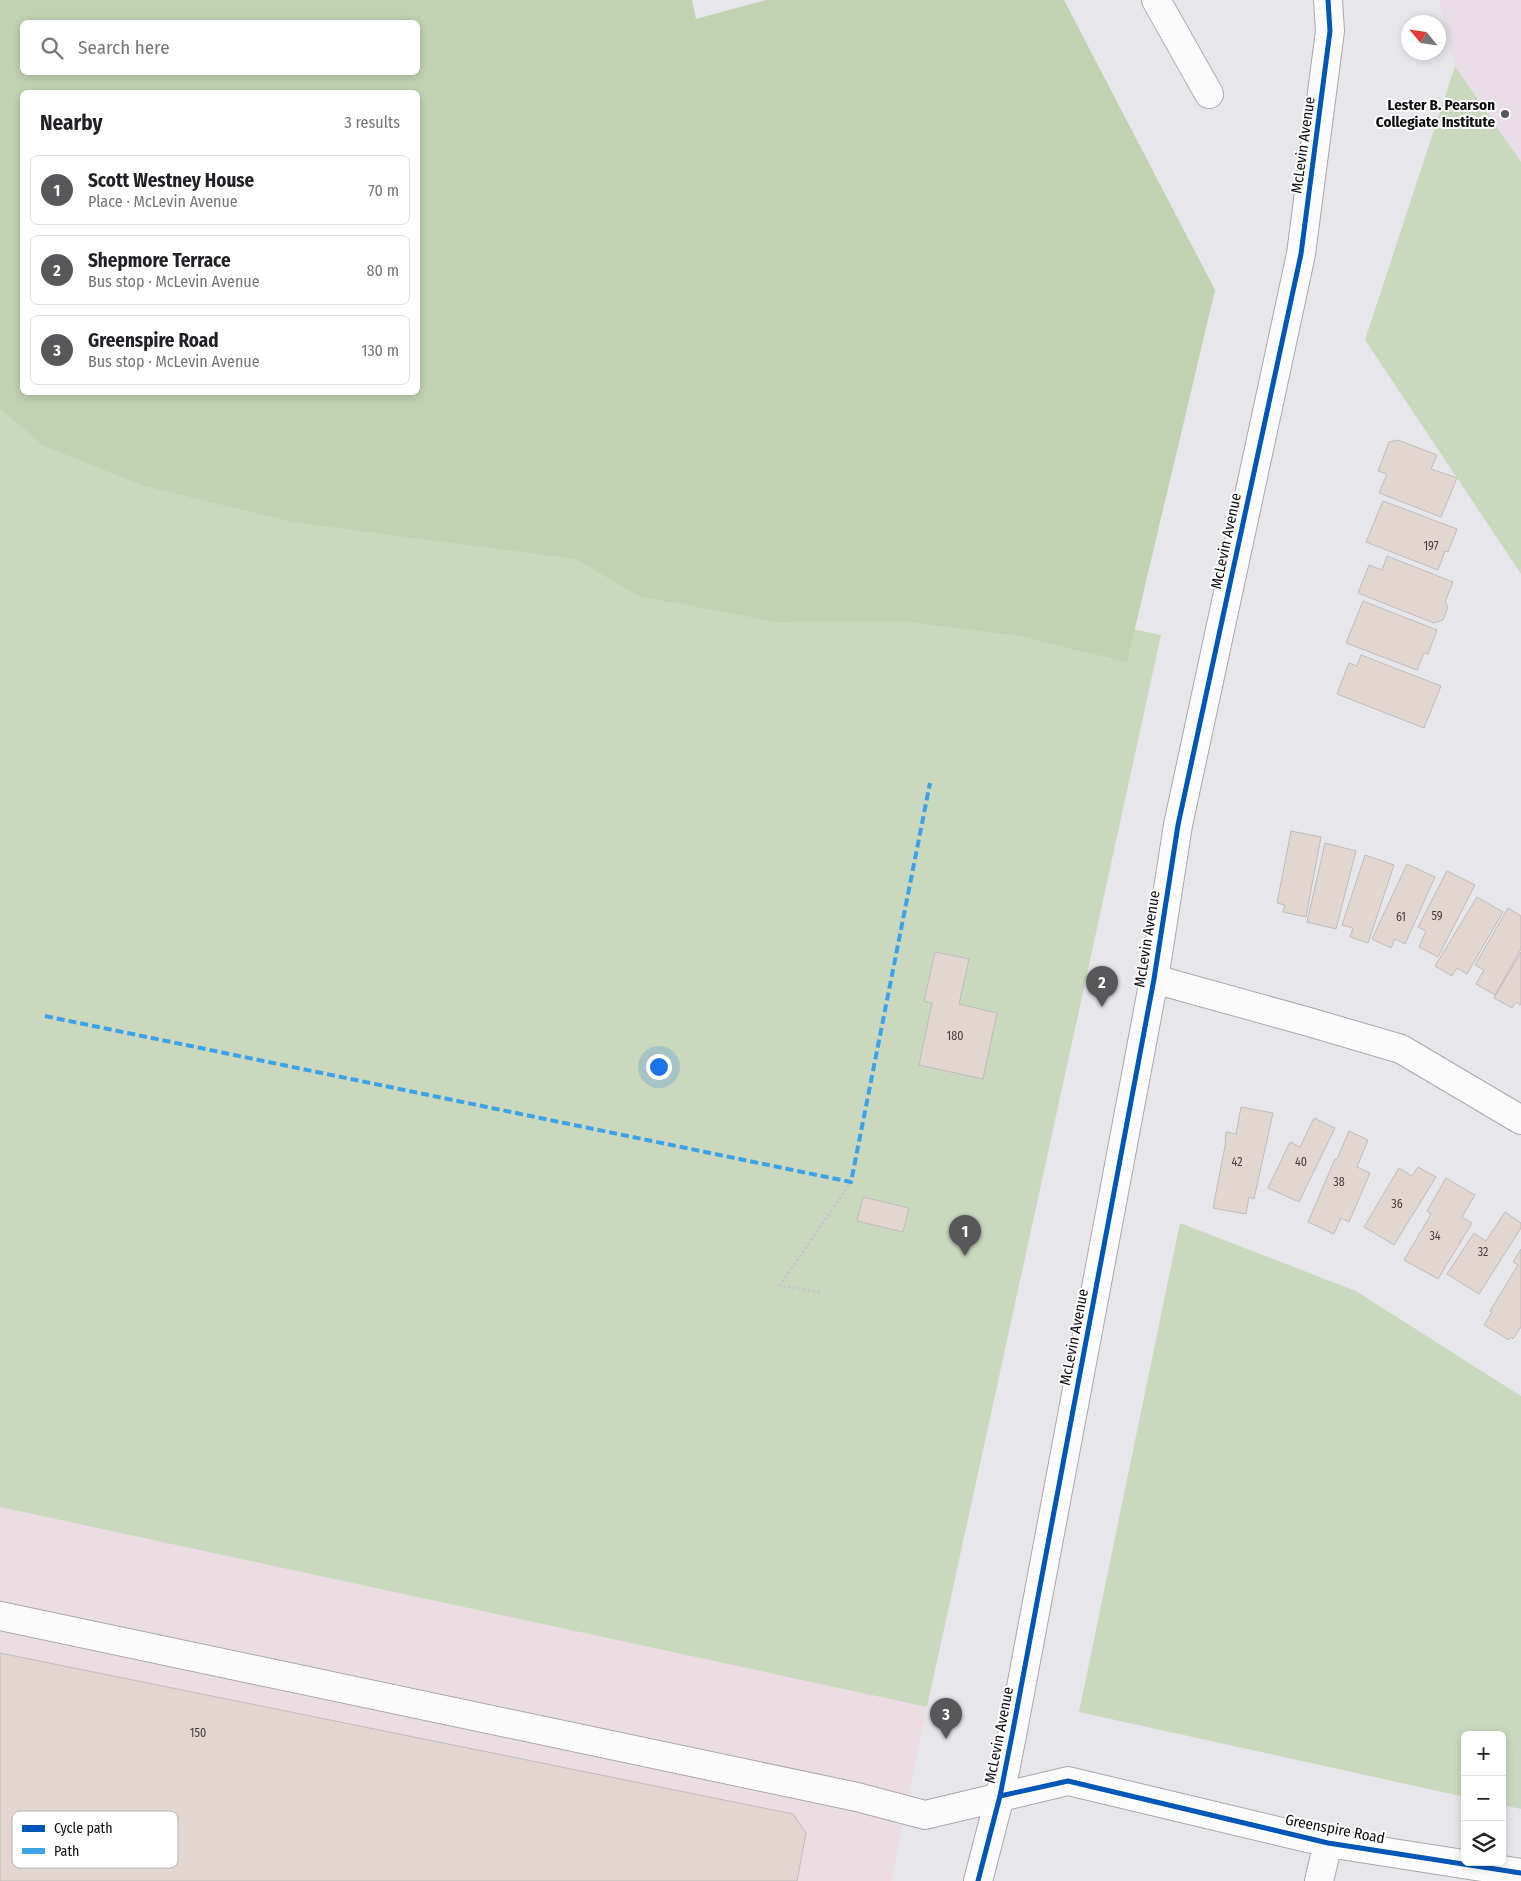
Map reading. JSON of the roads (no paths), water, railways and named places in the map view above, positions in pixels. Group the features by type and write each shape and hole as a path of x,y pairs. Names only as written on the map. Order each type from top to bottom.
{"street":[{"path":"1156,0 1209,94"},
{"name":"McLevin Avenue","path":"978,1881 1000,1796 1154,979 1178,825 1301,254 1330,31 1328,0"},
{"path":"1154,979 1401,1049 1521,1120"},
{"name":"Greenspire Road","path":"0,1616 857,1797 925,1815 1068,1781 1328,1843 1521,1873"},
{"path":"1319,1881 1328,1843"}],"place":[{"name":"Lester B. Pearson Collegiate Institute","path":"1505,114"},
{"name":"Shepmore Terrace","path":"1102,1007"},
{"name":"Scott Westney House","path":"965,1256"},
{"name":"Greenspire Road","path":"946,1739"}]}
